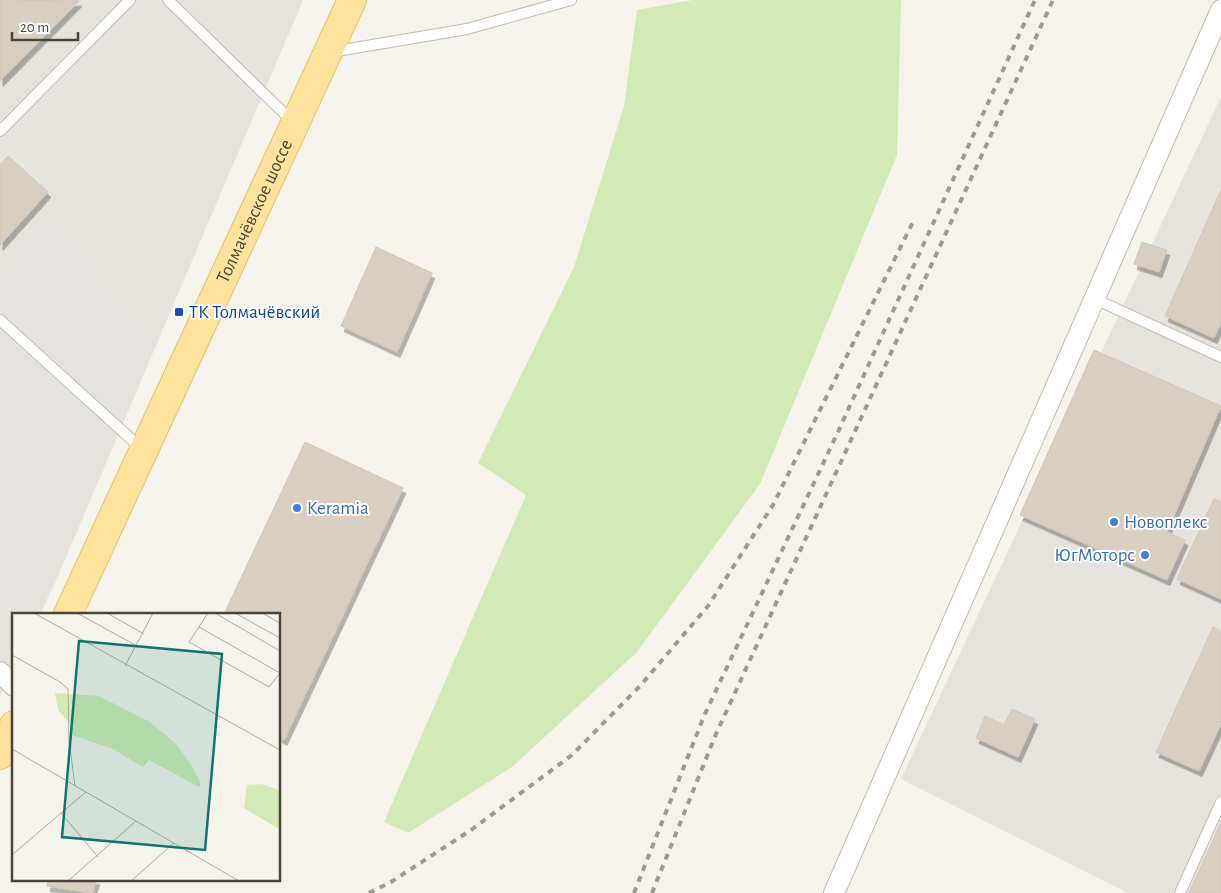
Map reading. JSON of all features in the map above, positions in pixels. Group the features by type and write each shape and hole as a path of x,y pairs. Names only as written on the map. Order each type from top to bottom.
{"main road":[{"name":"Толмачёвское шоссе","path":"68,613 352,0"},
{"path":"0,755 12,729"}],"street":[{"path":"834,893 1221,10"},
{"path":"0,672 12,684"}],"lane":[{"path":"0,131 130,0"},
{"path":"168,0 294,123"},
{"path":"327,53 467,29 571,0"},
{"path":"1095,299 1221,357"},
{"path":"0,320 145,451"},
{"path":"1180,893 1221,802"}],"shaded area":[{"path":"0,0 303,0 58,576 40,613 12,613 12,672 0,696"},
{"path":"1221,97 1221,893 1128,893 901,779"},
{"path":"47,224 157,344 22,613 12,613 12,628 0,618 0,279"}],"green space":[{"path":"692,0 901,0 897,155 760,484 637,652 512,767 408,833 384,822 526,495 478,463 574,267 624,106 637,10"}],"building":[{"path":"0,0 79,1 0,81"},
{"path":"8,156 48,192 0,245 0,165"},
{"path":"1221,190 1221,323 1214,338 1165,316"},
{"path":"1142,242 1167,250 1159,272 1134,264"},
{"path":"376,247 432,273 397,352 341,326"},
{"path":"1094,350 1221,406 1167,532 1185,540 1167,580 1020,515"},
{"path":"305,442 403,488 284,740 280,738 280,613 224,613"},
{"path":"1214,499 1221,502 1221,599 1177,579"},
{"path":"1213,627 1221,631 1221,724 1199,771 1156,752"},
{"path":"1012,709 1035,719 1018,757 976,738 985,716 1004,725"},
{"path":"1221,823 1221,893 1189,893"},
{"path":"49,880 97,880 92,893 47,886"}],"railway":[{"path":"634,893 704,716 837,434 1035,0"},
{"path":"652,893 716,734 1053,0"},
{"path":"369,893 391,882 471,830 572,755 640,686 708,606 773,505 914,220"}],"place":[{"name":"ТК Толмачёвский","path":"179,312"},
{"name":"Keramia","path":"297,508"},
{"name":"Новоплекс","path":"1114,522"},
{"name":"ЮгМоторс","path":"1145,555"}]}
